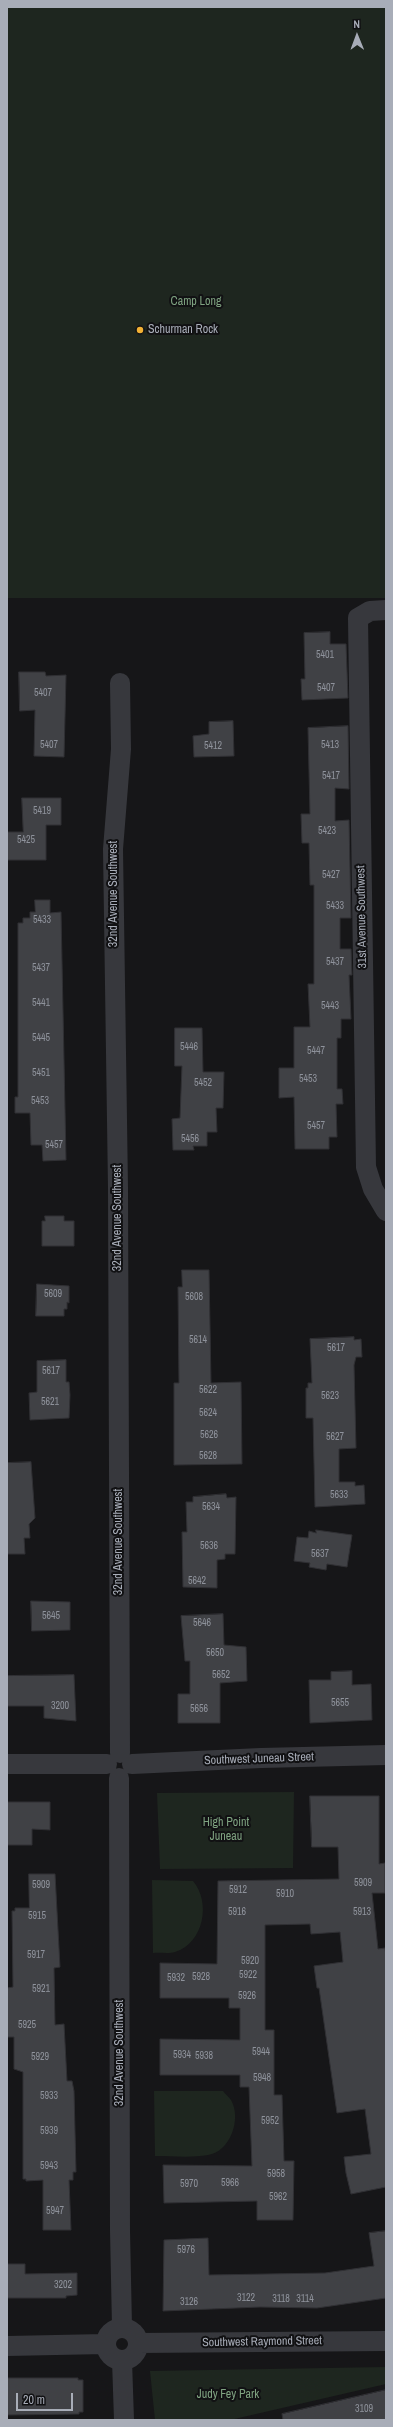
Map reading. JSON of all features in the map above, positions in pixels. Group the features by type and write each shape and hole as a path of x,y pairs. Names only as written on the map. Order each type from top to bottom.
{"street":[{"name":"31st Avenue Southwest","path":"386,610 370,611 358,618 366,1167 373,1189 386,1211"},
{"name":"32nd Avenue Southwest","path":"120,683 121,749 113,849 118,1188 120,2230 122,2327"},
{"name":"Southwest Juneau Street","path":"7,1764 120,1765 262,1758 386,1755"},
{"path":"122,2327 132,2331 138,2343 133,2356 122,2360 113,2358 109,2355 105,2344 111,2331 122,2327"},
{"name":"Southwest Raymond Street","path":"138,2343 386,2341"},
{"path":"7,2346 105,2344"},
{"path":"122,2360 124,2420"}],"green space":[{"name":"Camp Long","path":"7,7 386,7 386,598 7,598"},
{"name":"High Point Juneau","path":"294,1792 293,1868 160,1869 157,1793"},
{"path":"152,1880 193,1881 199,1890 203,1910 202,1921 193,1940 185,1947 175,1952 153,1953"},
{"path":"154,2091 223,2091 231,2100 235,2116 232,2134 228,2141 216,2153 208,2155 188,2157 155,2156"},
{"name":"Judy Fey Park","path":"386,2367 386,2384 230,2420 155,2420 150,2371"}],"building":[{"path":"330,632 330,644 346,644 348,698 302,700 301,679 305,679 304,633"},
{"path":"19,672 45,672 46,676 66,675 64,757 34,756 35,710 20,711"},
{"path":"233,721 234,756 194,757 193,736 209,734 209,722"},
{"path":"348,726 349,789 335,788 335,821 349,820 351,918 340,918 340,949 351,949 352,975 349,975 351,1019 341,1019 341,1038 337,1038 337,1089 342,1089 343,1104 336,1104 337,1137 329,1137 329,1149 295,1149 294,1097 279,1098 279,1068 294,1068 294,1027 310,1027 308,984 314,984 314,885 310,885 309,843 302,843 301,814 310,814 308,728"},
{"path":"22,798 61,798 61,825 46,825 46,860 7,860 7,832 23,832"},
{"path":"35,900 50,900 50,913 61,912 66,1160 43,1161 42,1145 31,1145 30,1113 15,1113 15,1097 18,1097 18,923 23,923 23,918 30,918 30,912 35,912"},
{"path":"175,1028 202,1028 203,1072 224,1072 223,1108 216,1108 217,1132 207,1132 207,1146 193,1146 194,1150 173,1150 172,1119 180,1118 182,1066 175,1066"},
{"path":"45,1216 64,1216 64,1221 74,1221 74,1246 42,1246 42,1221 45,1221"},
{"path":"182,1270 209,1270 211,1383 241,1382 242,1464 174,1465 174,1383 179,1383 178,1287 182,1287"},
{"path":"37,1284 69,1286 69,1303 67,1302 67,1309 64,1309 64,1316 36,1316"},
{"path":"354,1337 354,1340 361,1339 362,1357 356,1357 354,1365 356,1448 339,1449 339,1482 355,1482 355,1486 364,1485 365,1504 315,1507 313,1418 306,1418 306,1388 308,1388 308,1383 312,1383 310,1339"},
{"path":"66,1360 66,1382 69,1382 70,1395 69,1418 30,1420 29,1393 37,1392 37,1361"},
{"path":"31,1462 35,1518 29,1524 30,1538 24,1538 25,1554 7,1554 7,1463"},
{"path":"226,1494 227,1498 236,1497 235,1554 225,1554 225,1559 217,1560 217,1588 183,1587 182,1532 187,1532 186,1502 193,1502 193,1497"},
{"path":"316,1530 352,1535 347,1567 327,1564 326,1570 309,1567 310,1563 294,1561 297,1537 308,1538 309,1531 316,1533"},
{"path":"31,1601 70,1602 70,1630 32,1631"},
{"path":"223,1614 224,1645 246,1647 247,1681 220,1683 220,1723 178,1723 178,1694 190,1694 190,1661 185,1661 181,1616"},
{"path":"352,1671 352,1685 371,1684 372,1720 310,1723 309,1680 331,1680 331,1672"},
{"path":"74,1675 76,1721 44,1718 44,1706 7,1706 7,1676"},
{"path":"310,1796 379,1796 379,1864 385,1863 385,1893 372,1893 378,1949 385,1948 386,1956 386,2187 351,2194 346,2173 344,2157 371,2154 365,2109 337,2113 319,1988 317,1988 314,1966 343,1962 340,1932 311,1934 310,1924 265,1925 265,2030 274,2030 274,2095 282,2095 284,2161 294,2161 293,2220 257,2220 257,2201 164,2203 163,2165 252,2166 249,2087 240,2087 240,2075 160,2075 160,2039 240,2040 240,2008 229,2008 229,1998 160,1998 160,1963 217,1964 218,1881 339,1879 338,1847 312,1847"},
{"path":"7,1802 50,1802 50,1830 32,1829 32,1845 7,1845"},
{"path":"29,1874 55,1874 60,1967 54,1968 55,2025 64,2024 67,2081 72,2081 74,2091 76,2172 73,2172 73,2180 69,2180 71,2230 43,2230 43,2180 26,2181 26,2179 23,2179 23,2072 14,2069 14,2037 7,2037 7,1988 13,1987 12,1911 15,1911 15,1908 29,1908"},
{"path":"386,2231 386,2298 317,2308 260,2307 163,2311 164,2240 208,2238 209,2275 325,2273 374,2266 369,2233"},
{"path":"7,2264 25,2264 25,2274 77,2273 77,2295 66,2296 66,2298 7,2298"},
{"path":"7,2378 78,2378 78,2380 83,2380 83,2412 79,2412 79,2414 7,2415"},
{"path":"386,2390 386,2420 283,2420 282,2414"}],"place":[{"name":"Schurman Rock","path":"140,330"}]}
